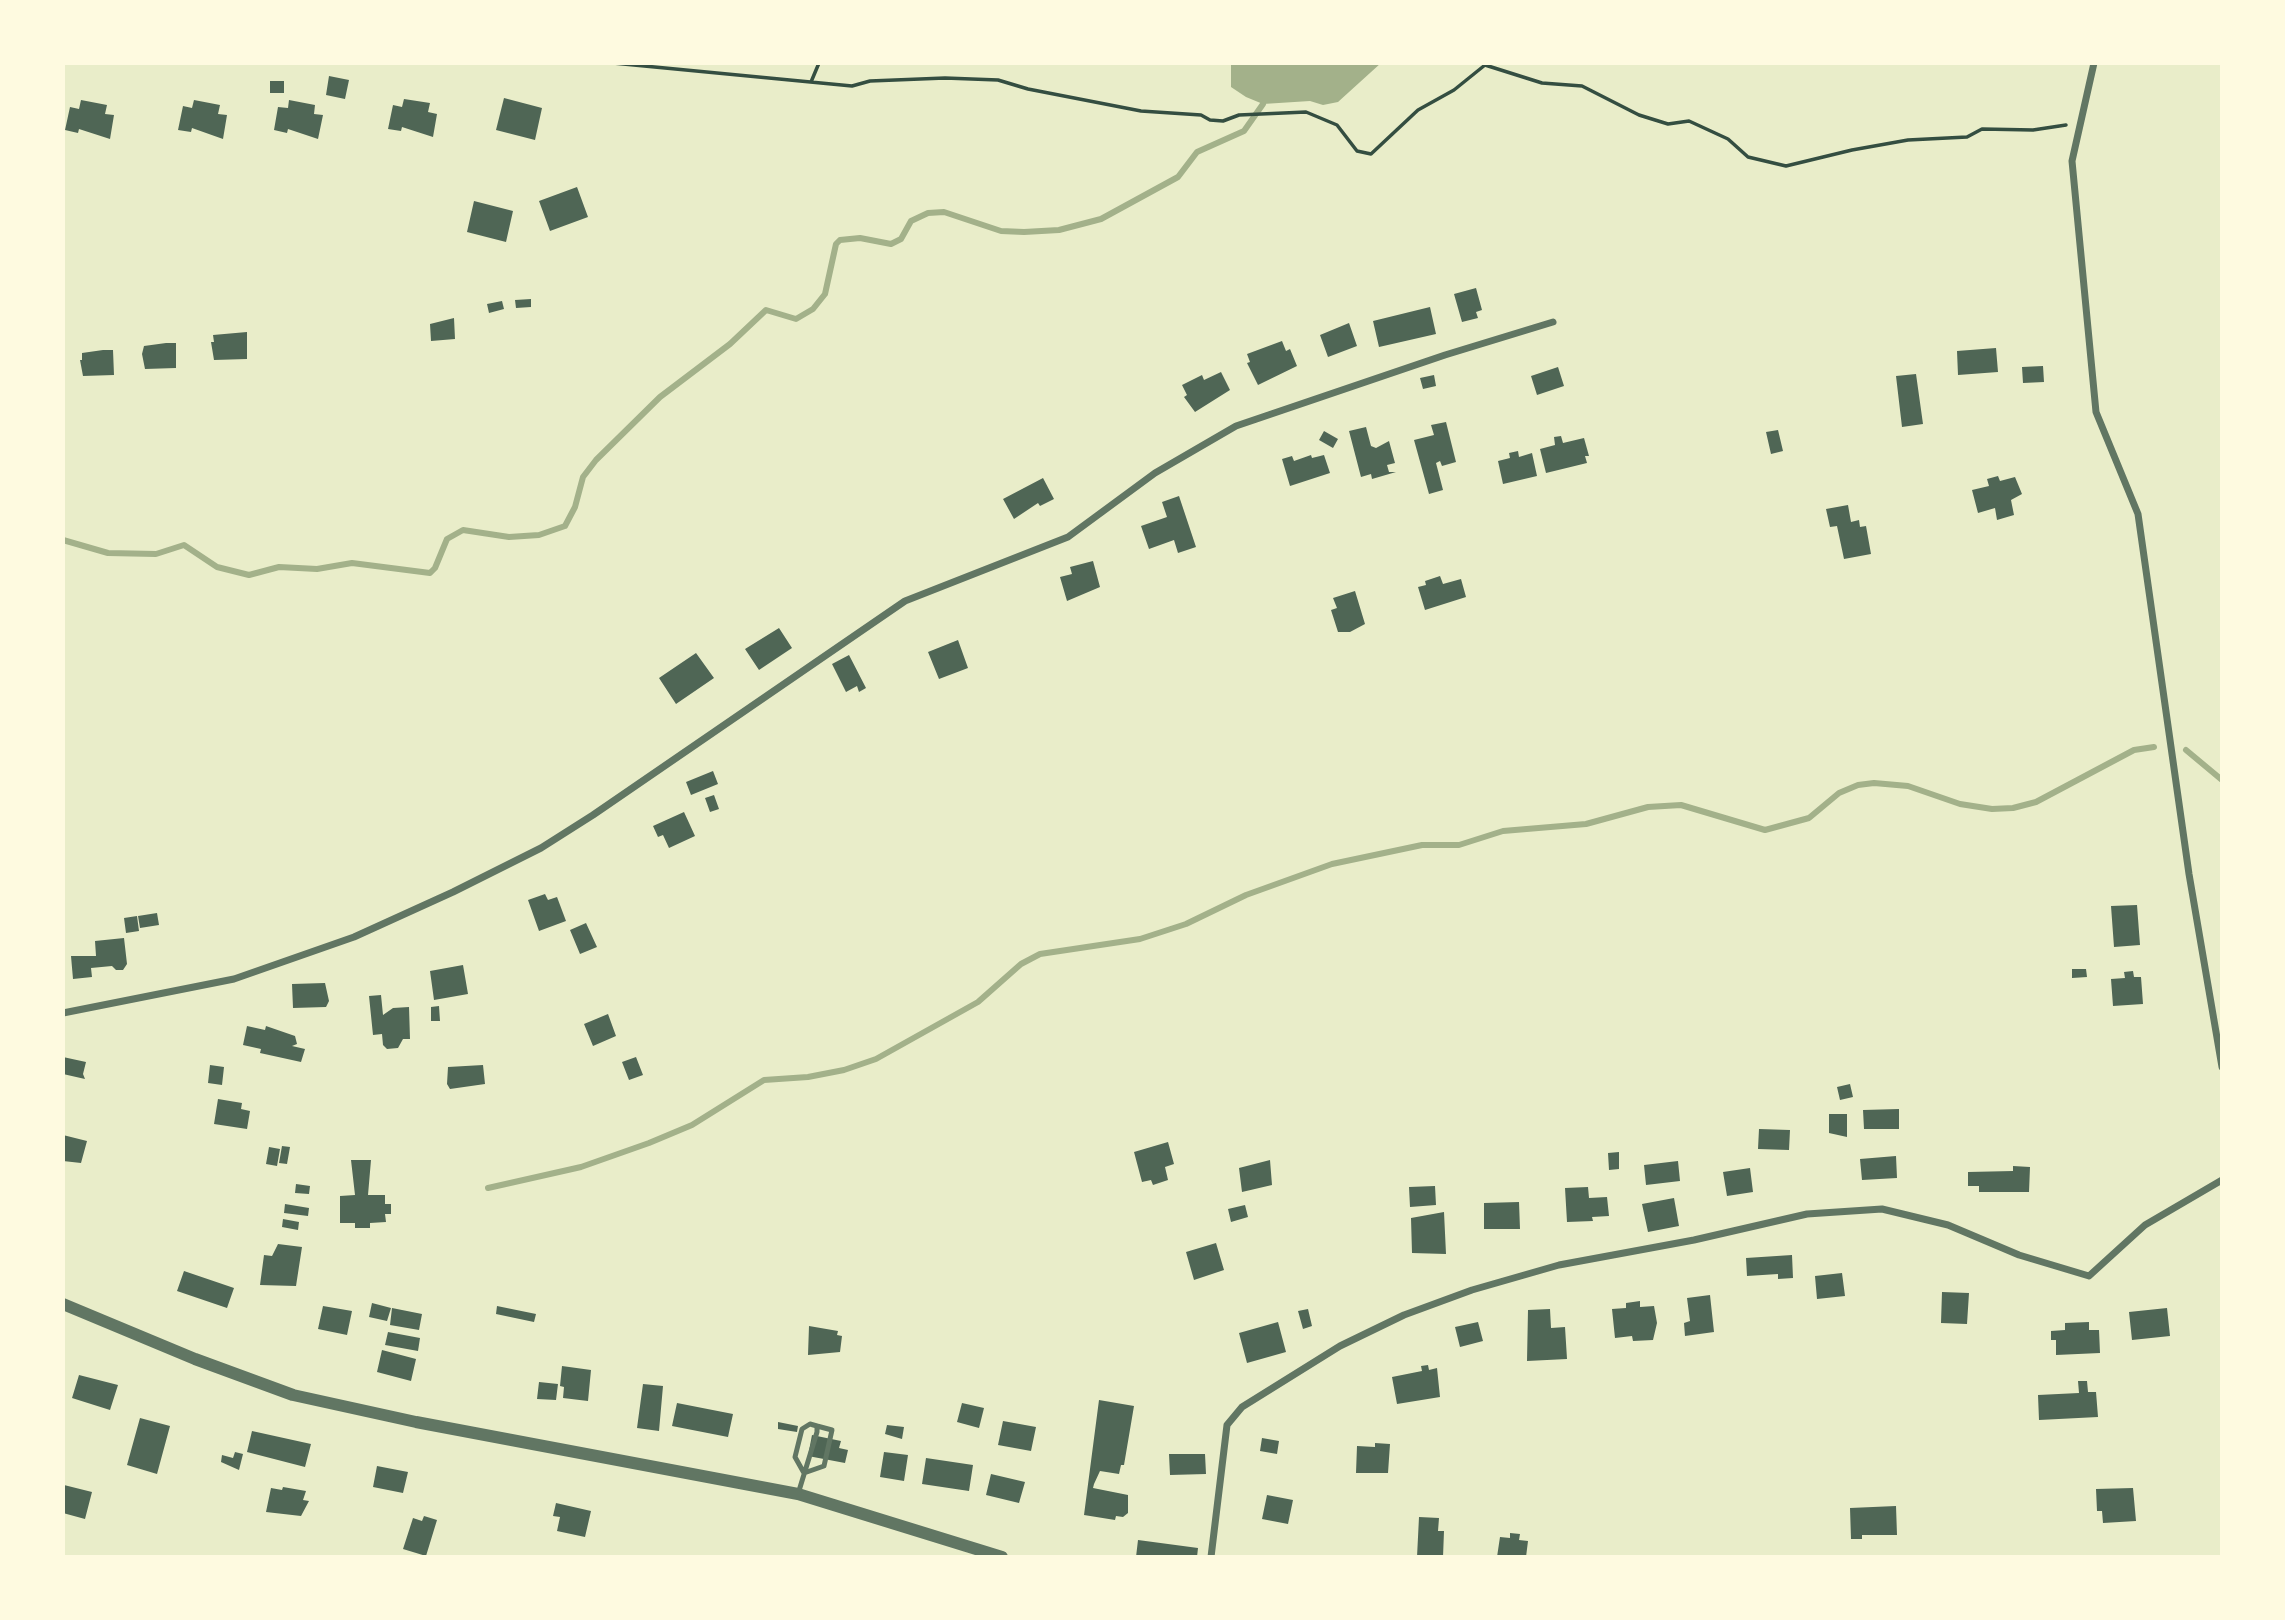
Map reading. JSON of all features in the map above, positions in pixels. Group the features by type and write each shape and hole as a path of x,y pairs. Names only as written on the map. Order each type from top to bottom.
{"street":[{"path":"2094,63 2072,161 2096,412 2138,514 2189,874 2222,1067"},
{"path":"63,1013 234,979 354,937 453,892 541,848 593,815 905,601 1069,537 1154,473 1236,426 1445,355 1553,322"},
{"path":"1211,1557 1227,1425 1242,1407 1340,1346 1404,1315 1472,1290 1559,1265 1694,1240 1807,1213 1882,1209 1948,1225 2019,1255 2089,1276 2145,1225 2222,1180"},
{"path":"63,1304 207,1364 293,1395 416,1422 798,1494 1002,1557"}],"lane":[{"path":"810,1424 832,1430 824,1466 804,1473 795,1457 802,1429 810,1424"},
{"path":"798,1494 817,1426"}],"path":[{"path":"613,63 852,86 870,80 998,80 1096,103 1141,111 1201,115 1210,120 1223,121 1239,115 1306,112 1337,125 1357,151 1371,154 1418,110 1454,90 1485,65 1542,83 1581,86 1639,116 1668,124 1689,121 1728,139 1748,157 1786,166 1897,142 1967,137 1982,129 2033,130 2081,122"},
{"path":"811,82 819,63"}],"shaded area":[{"path":"1231,63 1381,63 1338,102 1323,105 1310,101 1263,104 1246,97 1231,87"}],"building":[{"path":"329,76 349,80 345,99 326,95"},
{"path":"270,81 284,81 284,93 270,93"},
{"path":"504,98 542,108 535,140 496,130"},
{"path":"404,99 430,103 428,112 437,114 433,137 402,127 401,131 388,129 393,105 402,107"},
{"path":"81,100 107,105 105,114 114,115 110,139 79,129 78,133 65,130 70,107 79,109"},
{"path":"194,100 220,105 218,114 227,115 223,139 192,128 191,132 178,130 183,106 192,108"},
{"path":"289,100 315,105 314,114 323,115 318,139 288,129 287,133 274,130 278,107 288,108"},
{"path":"577,187 588,217 550,231 539,201"},
{"path":"474,201 513,211 506,242 467,232"},
{"path":"1476,288 1482,310 1476,312 1478,318 1462,322 1454,294"},
{"path":"531,299 531,307 516,308 515,300"},
{"path":"502,301 504,309 489,313 487,304"},
{"path":"1430,307 1436,334 1379,347 1373,321"},
{"path":"454,318 455,339 431,341 430,324"},
{"path":"1349,323 1357,346 1328,357 1320,335"},
{"path":"247,332 247,359 214,360 211,342 214,342 213,335"},
{"path":"1282,341 1286,351 1290,349 1297,366 1258,385 1247,363 1250,362 1247,354"},
{"path":"176,343 176,368 145,369 142,354 144,346"},
{"path":"1996,348 1998,372 1958,375 1957,351"},
{"path":"113,350 114,375 83,376 80,360 82,353"},
{"path":"2043,366 2044,382 2023,383 2022,367"},
{"path":"1558,367 1564,386 1537,395 1531,376"},
{"path":"1221,372 1230,390 1195,412 1184,397 1187,395 1182,385 1202,375 1204,380"},
{"path":"1916,374 1923,424 1902,427 1896,376"},
{"path":"1434,375 1436,386 1423,389 1420,378"},
{"path":"1446,422 1456,462 1442,466 1440,461 1436,463 1443,490 1429,494 1414,440 1434,435 1431,425"},
{"path":"1366,427 1371,446 1376,448 1389,441 1395,463 1387,465 1389,472 1396,472 1372,479 1371,474 1361,477 1349,431"},
{"path":"1778,430 1783,451 1771,454 1766,432"},
{"path":"1324,431 1338,439 1333,448 1319,440"},
{"path":"1561,436 1563,443 1584,438 1589,456 1585,456 1587,463 1546,473 1540,449 1555,445 1554,437"},
{"path":"1518,451 1519,457 1532,453 1537,476 1503,484 1498,461 1510,458 1509,453"},
{"path":"1311,455 1312,458 1324,455 1330,473 1290,486 1282,459 1292,456 1294,461"},
{"path":"1998,476 2000,481 2015,477 2022,494 2011,500 2014,515 1997,520 1995,508 1978,513 1972,490 1989,486 1987,479"},
{"path":"1043,478 1054,499 1040,506 1038,503 1014,519 1003,499"},
{"path":"1179,496 1196,547 1178,553 1174,540 1149,549 1141,526 1167,517 1162,502"},
{"path":"1848,505 1851,522 1859,520 1860,527 1866,526 1871,554 1844,559 1837,526 1830,527 1826,509"},
{"path":"1093,561 1100,587 1067,601 1060,577 1072,574 1070,567"},
{"path":"1440,576 1443,584 1461,579 1466,597 1425,610 1418,587 1426,585 1425,581"},
{"path":"1355,591 1365,624 1350,632 1338,632 1331,610 1337,608 1333,598"},
{"path":"779,628 792,648 759,670 745,649"},
{"path":"958,640 968,668 939,679 928,652"},
{"path":"696,653 714,678 676,704 659,678"},
{"path":"849,655 866,688 859,692 857,686 846,692 832,664"},
{"path":"713,771 718,784 691,795 686,782"},
{"path":"714,795 719,809 710,812 705,798"},
{"path":"684,812 695,836 669,848 663,835 658,837 653,826"},
{"path":"545,894 548,900 557,897 566,921 539,931 528,900"},
{"path":"2137,905 2140,945 2114,947 2111,906"},
{"path":"157,913 159,925 140,928 138,916"},
{"path":"137,916 139,931 126,933 124,918"},
{"path":"586,923 597,947 580,954 570,930"},
{"path":"124,938 127,964 123,970 116,970 112,966 91,968 92,977 73,979 71,956 96,956 95,941"},
{"path":"463,965 468,994 434,1000 430,971"},
{"path":"2072,969 2086,969 2087,977 2072,978"},
{"path":"2133,971 2134,977 2141,977 2143,1004 2113,1006 2111,979 2125,978 2124,972"},
{"path":"325,983 329,1001 326,1007 293,1008 292,984"},
{"path":"381,995 383,1015 393,1008 409,1007 410,1039 403,1039 398,1048 387,1049 383,1045 382,1034 373,1035 369,996"},
{"path":"439,1006 440,1021 431,1021 431,1007"},
{"path":"608,1014 616,1036 593,1046 584,1024"},
{"path":"247,1026 265,1030 266,1026 295,1036 297,1044 292,1046 305,1049 301,1062 260,1053 261,1049 243,1045"},
{"path":"63,1057 86,1062 83,1074 85,1079 63,1074"},
{"path":"636,1057 643,1075 629,1080 622,1062"},
{"path":"210,1065 224,1067 222,1085 208,1083"},
{"path":"483,1065 485,1084 450,1089 447,1084 448,1067"},
{"path":"1850,1084 1853,1097 1840,1100 1837,1087"},
{"path":"218,1099 242,1103 241,1109 250,1111 247,1129 214,1124"},
{"path":"1899,1109 1899,1129 1864,1129 1863,1110"},
{"path":"1829,1114 1847,1114 1847,1137 1829,1133"},
{"path":"1759,1129 1790,1130 1789,1150 1758,1149"},
{"path":"63,1135 87,1141 81,1163 63,1161"},
{"path":"1168,1142 1174,1164 1165,1167 1168,1180 1153,1185 1151,1180 1142,1182 1134,1152"},
{"path":"282,1146 290,1147 287,1164 279,1163"},
{"path":"269,1147 280,1149 277,1166 266,1164"},
{"path":"1619,1152 1619,1169 1609,1170 1608,1153"},
{"path":"1896,1156 1897,1178 1862,1180 1860,1159"},
{"path":"351,1160 371,1160 368,1195 385,1195 385,1204 391,1204 391,1214 385,1214 386,1222 370,1223 370,1228 355,1228 355,1223 340,1223 340,1196 355,1195"},
{"path":"1270,1160 1272,1185 1242,1192 1239,1168"},
{"path":"1678,1161 1680,1181 1646,1185 1644,1165"},
{"path":"2013,1166 2030,1167 2029,1192 1979,1192 1979,1186 1968,1186 1968,1172 2013,1171"},
{"path":"1750,1168 1753,1192 1727,1196 1723,1172"},
{"path":"296,1184 310,1186 309,1194 295,1193"},
{"path":"1435,1186 1436,1205 1410,1207 1409,1187"},
{"path":"1588,1187 1589,1198 1607,1197 1609,1216 1592,1217 1593,1221 1567,1222 1565,1188"},
{"path":"1674,1198 1679,1226 1648,1232 1642,1204"},
{"path":"1519,1202 1520,1229 1484,1229 1484,1203"},
{"path":"285,1204 309,1208 308,1216 284,1213"},
{"path":"1245,1205 1248,1217 1231,1222 1228,1209"},
{"path":"1444,1212 1446,1254 1412,1253 1411,1218"},
{"path":"283,1219 299,1222 298,1230 282,1227"},
{"path":"1216,1243 1224,1270 1194,1280 1186,1252"},
{"path":"278,1244 302,1247 296,1286 260,1285 264,1255 272,1256"},
{"path":"1792,1255 1793,1278 1778,1279 1778,1274 1747,1276 1746,1258"},
{"path":"184,1271 234,1288 227,1308 177,1291"},
{"path":"1842,1273 1845,1296 1817,1299 1815,1276"},
{"path":"1942,1292 1969,1293 1967,1324 1941,1323"},
{"path":"1710,1295 1714,1332 1685,1336 1684,1323 1690,1321 1687,1298"},
{"path":"1640,1301 1640,1307 1654,1306 1657,1323 1653,1340 1633,1341 1632,1336 1615,1338 1612,1309 1626,1308 1626,1303"},
{"path":"372,1303 391,1308 387,1321 369,1317"},
{"path":"323,1306 352,1311 347,1335 318,1329"},
{"path":"497,1306 536,1314 534,1322 496,1314"},
{"path":"392,1308 422,1314 419,1330 390,1325"},
{"path":"2167,1308 2170,1336 2132,1340 2129,1312"},
{"path":"1308,1309 1312,1326 1303,1329 1298,1311"},
{"path":"1550,1309 1551,1328 1565,1327 1567,1359 1527,1361 1528,1310"},
{"path":"1278,1322 1286,1352 1247,1363 1239,1333"},
{"path":"1478,1322 1483,1341 1460,1347 1455,1327"},
{"path":"2089,1322 2089,1330 2099,1330 2100,1353 2056,1355 2056,1340 2051,1340 2051,1331 2065,1330 2065,1323"},
{"path":"809,1326 838,1331 837,1335 842,1336 840,1352 808,1355"},
{"path":"388,1332 420,1338 418,1351 385,1345"},
{"path":"382,1350 416,1359 411,1381 377,1372"},
{"path":"1428,1365 1429,1370 1437,1368 1440,1397 1397,1404 1392,1377 1422,1371 1421,1366"},
{"path":"562,1366 591,1370 588,1401 563,1398 564,1387 560,1386"},
{"path":"79,1375 118,1385 110,1410 72,1398"},
{"path":"2078,1381 2087,1381 2088,1392 2096,1392 2098,1417 2039,1420 2038,1395 2079,1393"},
{"path":"539,1382 558,1384 556,1400 537,1399"},
{"path":"643,1384 663,1386 659,1431 637,1428"},
{"path":"1099,1400 1134,1406 1124,1465 1121,1465 1119,1474 1100,1471 1093,1488 1128,1495 1128,1513 1123,1517 1116,1516 1115,1520 1084,1515"},
{"path":"677,1403 733,1414 728,1437 672,1426"},
{"path":"962,1403 984,1408 979,1428 957,1422"},
{"path":"140,1418 170,1426 157,1474 127,1465"},
{"path":"1003,1421 1036,1427 1031,1451 998,1445"},
{"path":"778,1422 798,1426 797,1432 778,1429"},
{"path":"887,1425 904,1427 902,1439 885,1434"},
{"path":"252,1431 311,1444 305,1467 247,1452"},
{"path":"812,1435 841,1441 839,1448 848,1450 845,1463 808,1456"},
{"path":"1262,1438 1279,1441 1277,1454 1260,1451"},
{"path":"1375,1443 1390,1444 1388,1473 1356,1473 1357,1446 1375,1447"},
{"path":"235,1452 243,1454 239,1470 221,1462 222,1455 233,1458"},
{"path":"884,1452 908,1455 904,1481 880,1477"},
{"path":"1169,1454 1205,1454 1206,1474 1170,1475"},
{"path":"926,1458 973,1465 969,1491 922,1484"},
{"path":"377,1466 408,1472 403,1493 373,1487"},
{"path":"991,1474 1025,1482 1019,1503 986,1495"},
{"path":"64,1485 92,1492 85,1519 63,1513"},
{"path":"283,1487 306,1491 303,1500 309,1501 301,1516 266,1512 271,1488 282,1490"},
{"path":"2133,1488 2136,1521 2103,1523 2102,1511 2097,1511 2096,1489"},
{"path":"1267,1495 1293,1500 1288,1524 1262,1519"},
{"path":"556,1503 591,1511 585,1537 557,1531 560,1517 553,1516"},
{"path":"1896,1506 1897,1535 1862,1535 1862,1539 1851,1539 1850,1508"},
{"path":"424,1516 437,1520 426,1556 403,1549 413,1518 422,1521"},
{"path":"1419,1517 1439,1518 1438,1531 1444,1531 1443,1557 1417,1557"},
{"path":"1510,1533 1520,1534 1519,1540 1528,1541 1526,1557 1497,1557 1500,1537 1510,1538"},
{"path":"1138,1540 1198,1548 1197,1557 1136,1557"}],"waterway":[{"path":"63,540 108,553 156,554 184,545 217,567 249,575 279,567 317,569 352,563 430,573 435,568 447,539 463,530 509,537 539,535 565,526 575,507 583,477 596,460 660,397 730,344 766,310 796,319 813,309 825,294 836,244 840,240 860,238 891,244 901,239 911,221 928,213 944,212 1001,231 1024,232 1059,230 1101,219 1178,177 1197,152 1244,131 1263,104"},
{"path":"488,1188 581,1167 649,1143 692,1125 764,1080 808,1077 844,1070 876,1059 978,1002 1021,964 1040,954 1140,939 1186,924 1246,895 1332,864 1422,845 1459,845 1503,831 1586,824 1648,807 1681,805 1765,830 1809,818 1839,793 1858,785 1874,783 1908,786 1960,804 1992,809 2013,808 2036,802 2134,750 2154,747"},
{"path":"2186,750 2222,780"}]}
